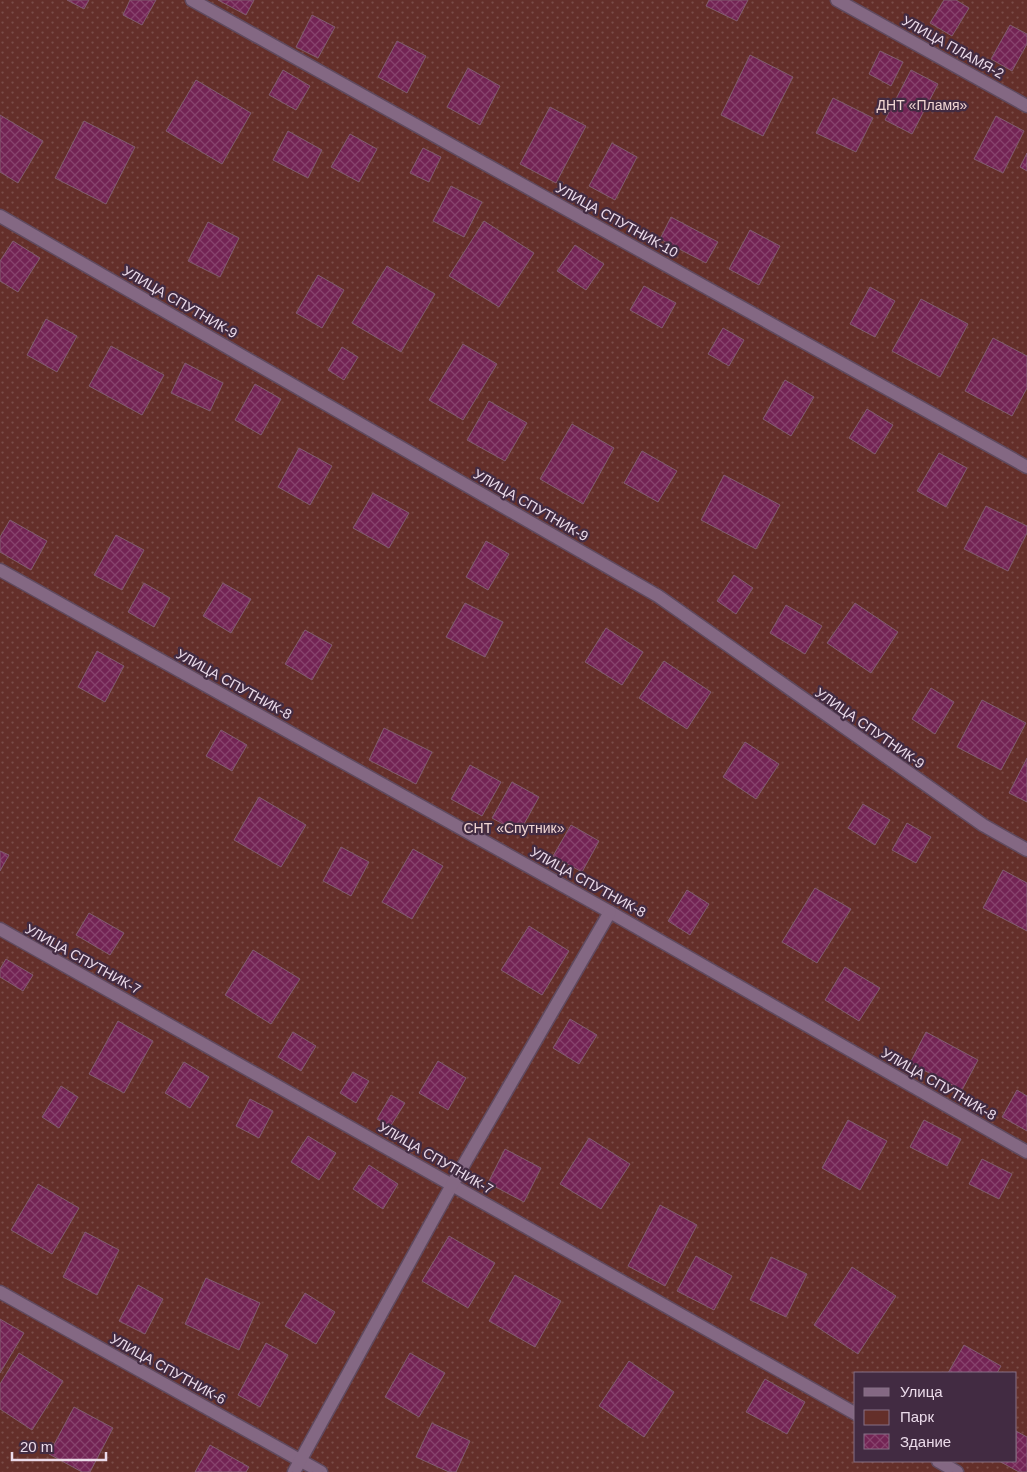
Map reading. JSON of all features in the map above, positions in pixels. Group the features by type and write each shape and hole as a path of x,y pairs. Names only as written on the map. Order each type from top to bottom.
{"street":[{"name":"УЛИЦА СПУТНИК-10","path":"192,0 1027,467"},
{"name":"УЛИЦА ПЛАМЯ-2","path":"838,0 1027,106"},
{"name":"УЛИЦА СПУТНИК-9","path":"0,216 658,596 983,825 1027,850"},
{"name":"УЛИЦА СПУТНИК-8","path":"0,570 610,912 1027,1152"},
{"path":"294,1472 452,1185 610,912"},
{"name":"УЛИЦА СПУТНИК-7","path":"0,930 854,1413"},
{"name":"УЛИЦА СПУТНИК-6","path":"0,1292 321,1472"},
{"path":"940,1462 957,1472"}],"green space":[{"name":"СНТ «Спутник»","path":"0,0 1027,0 1027,1472 0,1472"}],"building":[{"path":"67,0 89,0 84,9"},
{"path":"130,0 156,0 142,25 123,15"},
{"path":"218,0 254,0 246,15"},
{"path":"709,0 748,0 737,21 706,6"},
{"path":"944,0 956,0 969,8 952,36 930,23"},
{"path":"312,15 335,27 318,58 296,47"},
{"path":"1010,25 1027,34 1027,44 1012,71 991,59"},
{"path":"397,41 426,56 407,93 378,77"},
{"path":"880,51 903,62 891,86 869,74"},
{"path":"750,55 793,77 763,136 721,115"},
{"path":"468,68 500,86 480,125 447,107"},
{"path":"283,70 310,86 296,110 269,95"},
{"path":"911,70 938,84 912,134 885,120"},
{"path":"196,80 251,113 222,164 166,131"},
{"path":"833,98 873,118 856,152 816,133"},
{"path":"550,107 586,126 556,183 520,164"},
{"path":"0,115 43,141 18,183 0,172"},
{"path":"996,116 1024,131 1003,173 974,159"},
{"path":"84,121 135,147 106,204 55,178"},
{"path":"288,131 322,150 308,178 273,160"},
{"path":"350,134 377,149 359,182 331,167"},
{"path":"612,143 637,157 615,200 589,186"},
{"path":"423,148 441,157 429,182 410,173"},
{"path":"1027,153 1027,171 1020,167"},
{"path":"451,186 482,202 464,237 433,221"},
{"path":"671,217 718,242 706,263 660,239"},
{"path":"484,221 534,253 499,307 449,276"},
{"path":"208,222 239,238 220,277 188,261"},
{"path":"750,230 780,246 759,285 729,269"},
{"path":"13,241 40,258 18,292 0,281 0,261"},
{"path":"575,245 604,264 586,290 557,271"},
{"path":"387,266 435,294 401,352 352,323"},
{"path":"318,275 344,290 322,328 296,313"},
{"path":"644,286 676,303 662,328 630,310"},
{"path":"870,287 895,301 875,337 850,324"},
{"path":"921,299 968,324 940,377 892,351"},
{"path":"46,319 77,336 57,372 27,355"},
{"path":"723,328 744,340 729,366 708,354"},
{"path":"993,338 1027,356 1027,388 1012,416 965,391"},
{"path":"463,344 497,364 463,420 429,400"},
{"path":"111,346 164,375 142,415 89,386"},
{"path":"342,347 358,357 344,380 328,370"},
{"path":"185,363 223,383 210,411 171,393"},
{"path":"785,380 814,397 791,436 763,419"},
{"path":"255,384 281,399 261,435 235,420"},
{"path":"489,401 527,423 505,461 467,440"},
{"path":"867,409 893,425 875,454 849,438"},
{"path":"572,424 614,448 583,504 540,479"},
{"path":"299,448 332,466 310,505 278,487"},
{"path":"642,451 677,471 658,502 624,483"},
{"path":"939,453 967,468 946,507 917,491"},
{"path":"724,475 780,505 756,549 701,520"},
{"path":"373,493 409,513 389,548 353,528"},
{"path":"986,506 1027,526 1027,533 1008,571 964,549"},
{"path":"10,520 47,541 31,570 0,552 0,537"},
{"path":"116,535 144,550 122,590 94,575"},
{"path":"486,541 509,554 488,590 466,577"},
{"path":"734,575 753,588 736,614 717,601"},
{"path":"144,583 170,598 154,627 128,612"},
{"path":"223,583 251,599 231,633 203,616"},
{"path":"465,603 503,622 485,657 446,637"},
{"path":"855,603 898,632 871,673 827,643"},
{"path":"786,605 822,626 805,654 770,633"},
{"path":"606,628 643,652 622,685 585,662"},
{"path":"305,630 332,645 312,680 285,664"},
{"path":"97,651 124,666 105,702 78,687"},
{"path":"664,661 711,692 687,729 639,698"},
{"path":"931,688 954,702 935,734 912,719"},
{"path":"982,700 1026,723 1001,770 957,747"},
{"path":"384,728 432,752 416,784 369,760"},
{"path":"221,730 247,745 232,771 206,756"},
{"path":"745,742 779,764 756,799 723,777"},
{"path":"1027,758 1027,802 1009,793"},
{"path":"470,765 501,782 482,816 451,799"},
{"path":"512,782 539,797 519,833 492,818"},
{"path":"259,797 306,825 281,867 234,840"},
{"path":"863,804 890,820 875,845 848,828"},
{"path":"907,823 931,837 916,863 892,850"},
{"path":"571,825 599,841 582,872 553,856"},
{"path":"341,847 369,862 351,896 323,881"},
{"path":"413,849 443,866 412,919 382,902"},
{"path":"0,851 9,855 0,871"},
{"path":"1003,870 1027,883 1027,931 983,908"},
{"path":"815,888 851,909 817,963 782,942"},
{"path":"687,890 709,904 690,935 668,921"},
{"path":"89,913 124,933 110,955 76,935"},
{"path":"529,926 569,951 542,995 501,970"},
{"path":"253,950 300,979 271,1024 225,995"},
{"path":"6,959 33,975 23,991 0,977 0,969"},
{"path":"845,967 880,988 859,1021 825,1000"},
{"path":"570,1019 597,1035 579,1064 553,1048"},
{"path":"118,1021 153,1041 124,1093 89,1074"},
{"path":"293,1032 316,1046 301,1071 278,1057"},
{"path":"926,1032 978,1060 962,1090 910,1063"},
{"path":"438,1061 466,1078 448,1110 419,1093"},
{"path":"184,1062 209,1077 190,1108 165,1093"},
{"path":"353,1072 369,1081 356,1103 340,1093"},
{"path":"61,1086 78,1097 59,1128 42,1117"},
{"path":"1017,1090 1027,1096 1027,1131 1002,1117"},
{"path":"391,1095 405,1103 390,1127 377,1119"},
{"path":"250,1099 273,1111 259,1138 236,1126"},
{"path":"848,1120 887,1141 860,1190 822,1168"},
{"path":"924,1120 961,1139 947,1166 910,1147"},
{"path":"308,1136 336,1153 319,1180 291,1162"},
{"path":"589,1138 630,1164 601,1209 560,1184"},
{"path":"505,1149 541,1168 524,1202 488,1183"},
{"path":"982,1159 1012,1174 999,1199 969,1184"},
{"path":"369,1165 398,1184 383,1209 353,1189"},
{"path":"38,1184 79,1208 52,1254 11,1230"},
{"path":"660,1205 697,1225 665,1286 628,1266"},
{"path":"85,1232 119,1250 97,1295 63,1277"},
{"path":"449,1236 495,1263 468,1308 422,1281"},
{"path":"696,1256 732,1276 714,1310 677,1291"},
{"path":"771,1257 807,1274 786,1317 750,1300"},
{"path":"852,1267 896,1296 858,1354 814,1325"},
{"path":"515,1275 561,1301 535,1347 489,1321"},
{"path":"206,1278 260,1303 239,1350 185,1324"},
{"path":"138,1285 163,1299 145,1334 119,1321"},
{"path":"305,1293 335,1312 316,1344 285,1326"},
{"path":"0,1319 24,1333 0,1373"},
{"path":"266,1343 288,1355 260,1407 238,1395"},
{"path":"964,1345 1001,1366 998,1372 949,1372"},
{"path":"19,1353 63,1381 32,1430 0,1409 0,1384"},
{"path":"410,1353 445,1373 419,1417 385,1397"},
{"path":"629,1361 674,1392 644,1437 599,1406"},
{"path":"765,1379 805,1402 787,1434 746,1412"},
{"path":"74,1407 113,1428 90,1472 82,1472 49,1454"},
{"path":"432,1423 470,1441 456,1472 449,1472 416,1457"},
{"path":"1017,1432 1027,1437 1027,1472 1019,1472 1001,1462 1017,1462"},
{"path":"210,1445 249,1467 246,1472 195,1472"}],"park label":[{"name":"ДНТ «Пламя»","path":"922,105"}]}
